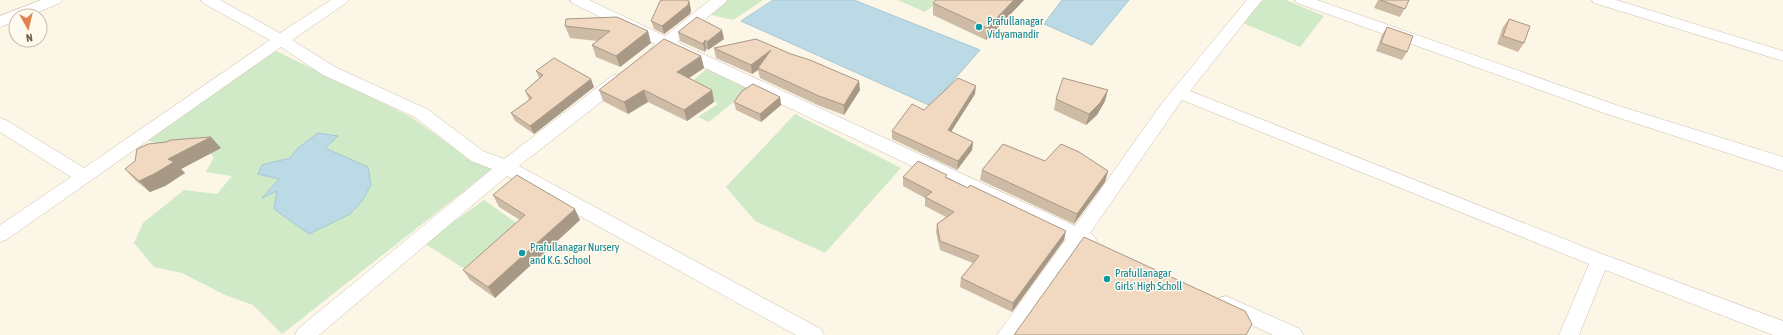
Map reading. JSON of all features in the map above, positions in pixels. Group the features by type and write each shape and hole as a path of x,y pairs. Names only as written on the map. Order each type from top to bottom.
{"street":[{"path":"0,22 55,0"},
{"path":"208,0 281,40 329,70 421,113 477,156 506,167 814,335"},
{"path":"0,235 341,0"},
{"path":"578,0 666,43 923,161 1107,250"},
{"path":"647,57 720,0"},
{"path":"1007,335 1180,93 1255,0"},
{"path":"1302,0 1613,110 1783,164"},
{"path":"1600,0 1783,56"},
{"path":"309,334 506,167 629,71"},
{"path":"1180,93 1600,261 1783,330"},
{"path":"0,124 84,176"},
{"path":"1569,335 1600,261"},
{"path":"1207,296 1293,335"}],"green space":[{"path":"723,0 763,0 733,20 703,13"},
{"path":"898,0 940,0 925,12"},
{"path":"1263,0 1286,0 1324,16 1300,47 1243,23"},
{"path":"266,46 413,118 466,157 492,169 282,334 253,305 225,295 182,273 154,267 134,243 143,223 184,190 217,194 232,176 206,172 214,157 201,146 170,151 138,135"},
{"path":"710,66 751,88 709,122 698,117 718,104 690,83"},
{"path":"795,114 901,168 825,253 755,221 726,187"},
{"path":"484,200 522,227 471,273 424,243"}],"water":[{"path":"773,0 854,0 980,50 931,106 741,21"},
{"path":"1062,0 1129,0 1092,45 1044,24"},
{"path":"318,133 338,136 325,148 368,167 371,185 362,201 350,214 309,234 274,209 277,191 262,198 279,179 258,174 262,165 290,158 298,148"}],"building":[{"path":"936,0 1014,0 987,28 933,3"},
{"path":"1380,0 1409,0 1405,9"},
{"path":"660,1 689,1 688,5 662,26 651,21"},
{"path":"617,17 648,31 616,56 592,45 610,31 565,26 566,19"},
{"path":"697,17 722,30 707,42 705,40 703,44 678,32"},
{"path":"1509,19 1530,26 1524,43 1503,36"},
{"path":"1387,27 1413,36 1407,52 1381,43"},
{"path":"664,39 701,56 677,72 712,90 684,110 644,90 624,102 599,90"},
{"path":"756,39 859,81 844,105 819,96 758,68 771,50 751,65 714,48"},
{"path":"554,58 591,79 530,126 511,113 532,98 525,91 543,75 536,71"},
{"path":"958,78 976,86 948,130 973,142 958,161 892,131 912,104 924,110"},
{"path":"1063,78 1108,90 1100,103 1089,114 1056,99"},
{"path":"753,84 780,97 760,114 734,102 742,91"},
{"path":"211,137 168,159 174,162 139,181 125,169 135,161 137,149 148,144 171,140"},
{"path":"1003,144 1045,161 1061,144 1079,152 1108,171 1077,214 982,170"},
{"path":"918,161 947,175 945,177 968,188 970,185 1066,231 1013,303 961,278 979,256 940,241 937,224 954,212 925,197 932,192 903,177"},
{"name":"Prafullanagar Nursery and K.G. School","path":"517,175 575,209 488,287 463,270 525,215 493,195"},
{"name":"Prafullanagar Girls' High Scholl","path":"1084,237 1245,311 1252,324 1246,335 1014,335"}],"place":[{"name":"Prafullanagar Vidyamandir","path":"979,27"},
{"name":"Prafullanagar Nursery and K.G. School","path":"522,253"},
{"name":"Prafullanagar Girls' High Scholl","path":"1107,279"}]}
